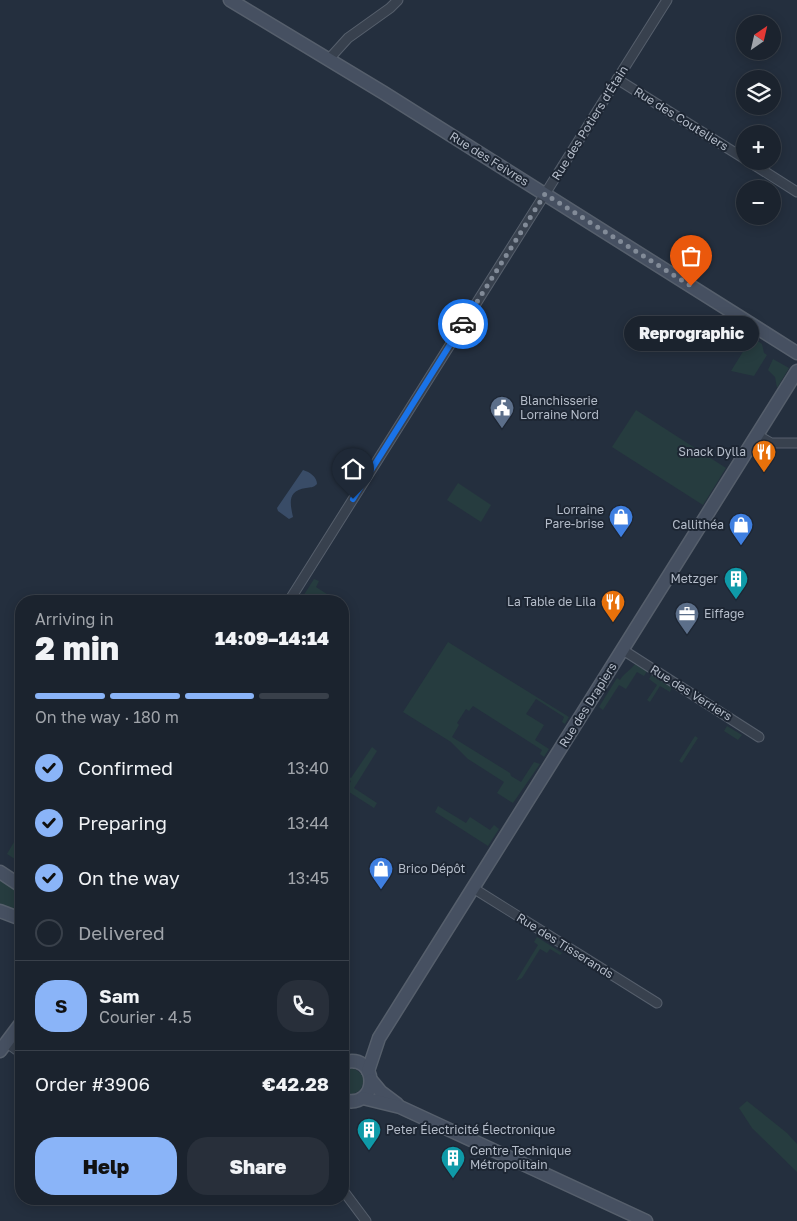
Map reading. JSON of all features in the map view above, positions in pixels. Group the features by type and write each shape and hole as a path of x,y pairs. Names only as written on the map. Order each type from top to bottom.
{"street":[{"name":"Rue des Feivres","path":"230,0 314,52 329,59 797,353"},
{"path":"329,59 348,38 390,8 398,0"},
{"name":"Rue des Potiers d'Étain","path":"293,595 666,0"},
{"name":"Rue des Couteliers","path":"617,79 736,153"},
{"path":"762,170 797,192"},
{"name":"Rue des Drapiers","path":"363,1098 368,1093 370,1075 379,1038 797,371"},
{"path":"757,435 771,444 797,442"},
{"name":"Rue des Verriers","path":"623,650 760,737"},
{"path":"0,872 15,882"},
{"name":"Rue des Tisserands","path":"473,888 657,1003"},
{"path":"0,911 15,917"},
{"path":"15,1031 3,1047 15,1051"},
{"name":"Rue des Drapiers","path":"349,1060 379,1038"},
{"path":"349,1062 364,1066 381,1092 400,1107"},
{"path":"349,1102 363,1098 400,1107 646,1221"},
{"path":"349,1198 366,1221"}],"green space":[{"path":"752,337 762,344 764,353 767,355 754,376 731,371"},
{"path":"773,359 789,368 777,388 775,377 768,370"},
{"path":"636,410 726,468 703,505 612,447"},
{"path":"458,483 491,505 481,522 447,500"},
{"path":"314,579 319,581 316,587 328,595 304,595"},
{"path":"448,642 569,717 565,724 562,722 564,717 536,699 526,714 544,725 535,740 549,749 544,757 540,754 542,750 473,706 469,711 466,709 457,723 459,725 452,737 510,773 511,776 521,782 534,762 540,764 513,803 497,793 504,782 468,759 451,742 403,712"},
{"path":"635,664 647,671 644,676 637,672 626,689 619,685 603,710 599,707 617,678 620,680"},
{"path":"652,674 672,687 670,692 660,686 650,702 647,700 657,685 649,679"},
{"path":"727,726 742,735 738,740 724,731"},
{"path":"695,736 698,738 682,763 679,761"},
{"path":"372,747 377,751 354,788 377,803 374,808 349,792 351,781 349,777 351,778"},
{"path":"438,806 466,823 470,817 490,830 494,825 499,829 488,846 435,812"},
{"path":"15,840 15,859 7,854"},
{"path":"0,878 15,887 15,911 0,905"},
{"path":"537,937 562,953 560,955 550,949 547,953 540,949 522,978 516,981 538,945 534,942"},
{"path":"349,1069 358,1071 363,1080 359,1091 353,1094 349,1093"},
{"path":"747,1101 787,1133 797,1144 797,1172 752,1128 739,1108"}],"water":[{"path":"303,470 313,475 317,484 300,490 293,495 291,507 293,517 289,519 278,511 277,508"}],"way so far":[{"path":"463,324 545,194 691,286"}],"place":[{"name":"Reprographic","path":"691,286"},
{"name":"Blanchisserie Lorraine Nord","path":"502,429"},
{"name":"Snack Dylla","path":"764,473"},
{"name":"Lorraine Pare-brise","path":"621,538"},
{"name":"Callithéa","path":"741,546"},
{"name":"Metzger","path":"736,600"},
{"name":"La Table de Lila","path":"613,623"},
{"name":"Eiffage","path":"687,635"},
{"name":"Brico Dépôt","path":"381,890"},
{"name":"Peter Électricité Électronique","path":"369,1151"},
{"name":"Centre Technique Métropolitain","path":"453,1179"}],"route":[{"path":"353,499 463,324"}]}
